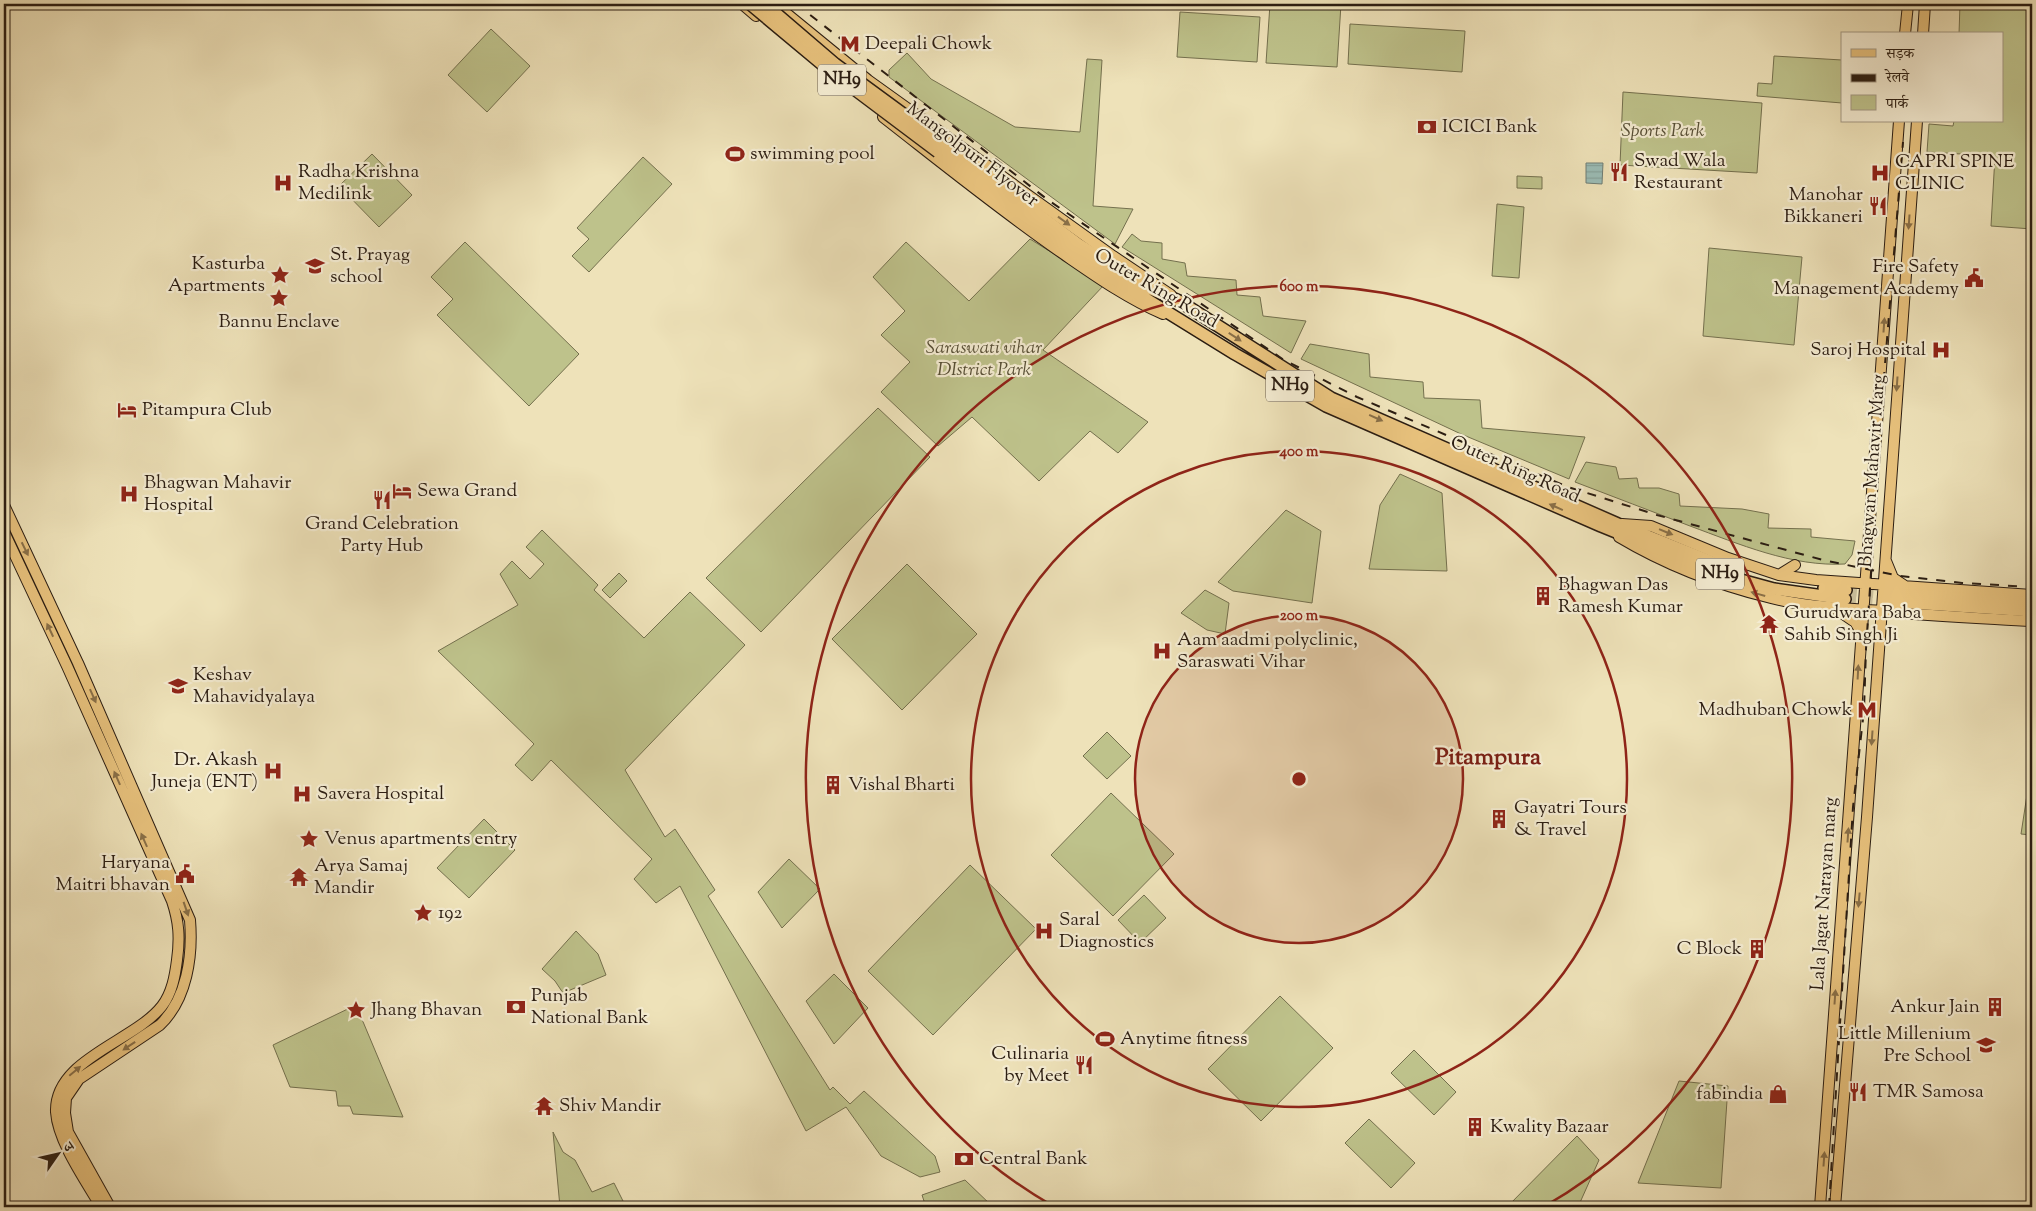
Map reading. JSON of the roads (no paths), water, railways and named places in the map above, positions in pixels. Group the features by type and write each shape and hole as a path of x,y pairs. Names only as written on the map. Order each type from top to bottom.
{"highway":[{"name":"Mangolpuri Flyover","path":"750,4 830,70 1048,233 1142,290 1179,301"},
{"name":"Mangolpuri Flyover","path":"765,4 835,64 1064,235 1142,290 1182,322"},
{"name":"Outer Ring Road","path":"1179,301 1330,398 1618,524 1731,570 1776,582 1846,594 1774,589 1719,574 1601,526 1326,406 1182,322"},
{"path":"2032,603 1895,598 2032,611"}],"main road":[{"name":"Outer Ring Road","path":"742,4 896,128 1031,231 1101,280 1145,306 1182,322"},
{"name":"Outer Ring Road","path":"776,4 861,74 1179,301"},
{"path":"763,22 776,4"},
{"path":"1905,32 1908,4"},
{"path":"1923,32 1925,4"},
{"path":"896,128 901,128 909,122 910,110"},
{"name":"Bhagwan Mahavir Marg","path":"1864,583 1899,122"},
{"name":"Bhagwan Mahavir Marg","path":"1882,585 1916,122"},
{"path":"5,509 78,663 190,920 189,964 181,993 165,1020 79,1079 66,1098 66,1128 110,1207"},
{"path":"1618,524 1651,526 1728,558 1778,575 1882,585 2032,595"},
{"path":"1601,526 1642,551 1717,582 1772,598 1834,608 1900,614 2032,621"},
{"path":"4,532 137,822 178,918 180,938 173,983 167,998 158,1011 68,1077 58,1092 57,1116 61,1135 101,1207"},
{"path":"1884,555 1888,570 1905,586"},
{"path":"1778,575 1795,566"},
{"name":"Lala Jagat Narayan marg","path":"1820,1207 1864,583"},
{"name":"Lala Jagat Narayan marg","path":"1835,1207 1867,817 1882,585"},
{"path":"1905,586 1890,592 1891,608 1909,612 1974,616 1989,619"},
{"path":"1834,608 1855,622 1861,632"},
{"path":"1879,627 1884,621 1900,614"}],"water":[{"path":"1586,163 1603,163 1602,184 1586,183"}],"tunnel":[{"path":"1846,590 1891,594"},
{"path":"1845,599 1891,602"}],"railway":[{"path":"796,4 1048,200 1284,360 1357,397 1568,487 1657,515 1823,560 1900,576 1962,583 2032,587"},
{"path":"1829,1207 1853,807 1864,710 1866,649 1883,389 1903,142"}],"place":[{"name":"Deepali Chowk","path":"850,44"},
{"name":"ICICI Bank","path":"1427,127"},
{"name":"swimming pool","path":"735,154"},
{"name":"Swad Wala Restaurant","path":"1619,172"},
{"name":"CAPRI SPINE CLINIC","path":"1880,173"},
{"name":"Radha Krishna Medilink","path":"283,183"},
{"name":"Manohar Bikkaneri","path":"1878,206"},
{"name":"St. Prayag school","path":"315,266"},
{"name":"Kasturba Apartments","path":"280,275"},
{"name":"Fire Safety Management Academy","path":"1974,278"},
{"name":"Bannu Enclave","path":"279,298"},
{"name":"Saroj Hospital","path":"1941,350"},
{"name":"Pitampura Club","path":"127,410"},
{"name":"Sewa Grand","path":"402,491"},
{"name":"Bhagwan Mahavir Hospital","path":"129,494"},
{"name":"Grand Celebration Party Hub","path":"382,500"},
{"name":"Bhagwan Das Ramesh Kumar","path":"1543,596"},
{"name":"Gurudwara Baba Sahib Singh Ji","path":"1769,624"},
{"name":"Aam aadmi polyclinic, Saraswati Vihar","path":"1162,651"},
{"name":"Keshav Mahavidyalaya","path":"178,686"},
{"name":"Madhuban Chowk","path":"1867,710"},
{"name":"Dr. Akash Juneja (ENT)","path":"273,771"},
{"name":"Vishal Bharti","path":"833,785"},
{"name":"Savera Hospital","path":"302,794"},
{"name":"Gayatri Tours & Travel","path":"1499,819"},
{"name":"Venus apartments entry","path":"309,839"},
{"name":"Haryana Maitri bhavan","path":"185,874"},
{"name":"Arya Samaj Mandir","path":"299,877"},
{"name":"192","path":"423,913"},
{"name":"Saral Diagnostics","path":"1044,931"},
{"name":"C Block","path":"1757,949"},
{"name":"Punjab National Bank","path":"516,1007"},
{"name":"Ankur Jain","path":"1995,1007"},
{"name":"Jhang Bhavan","path":"356,1010"},
{"name":"Anytime fitness","path":"1105,1039"},
{"name":"Little Millenium Pre School","path":"1986,1045"},
{"name":"Culinaria by Meet","path":"1084,1065"},
{"name":"TMR Samosa","path":"1858,1092"},
{"name":"fabindia","path":"1778,1094"},
{"name":"Shiv Mandir","path":"544,1106"},
{"name":"Kwality Bazaar","path":"1475,1127"},
{"name":"Central Bank","path":"964,1159"}],"district":[{"name":"Pitampura","path":"1488,758"}],"park label":[{"name":"Sports Park","path":"1663,131"},
{"name":"Saraswati vihar DIstrict Park","path":"984,359"}]}
